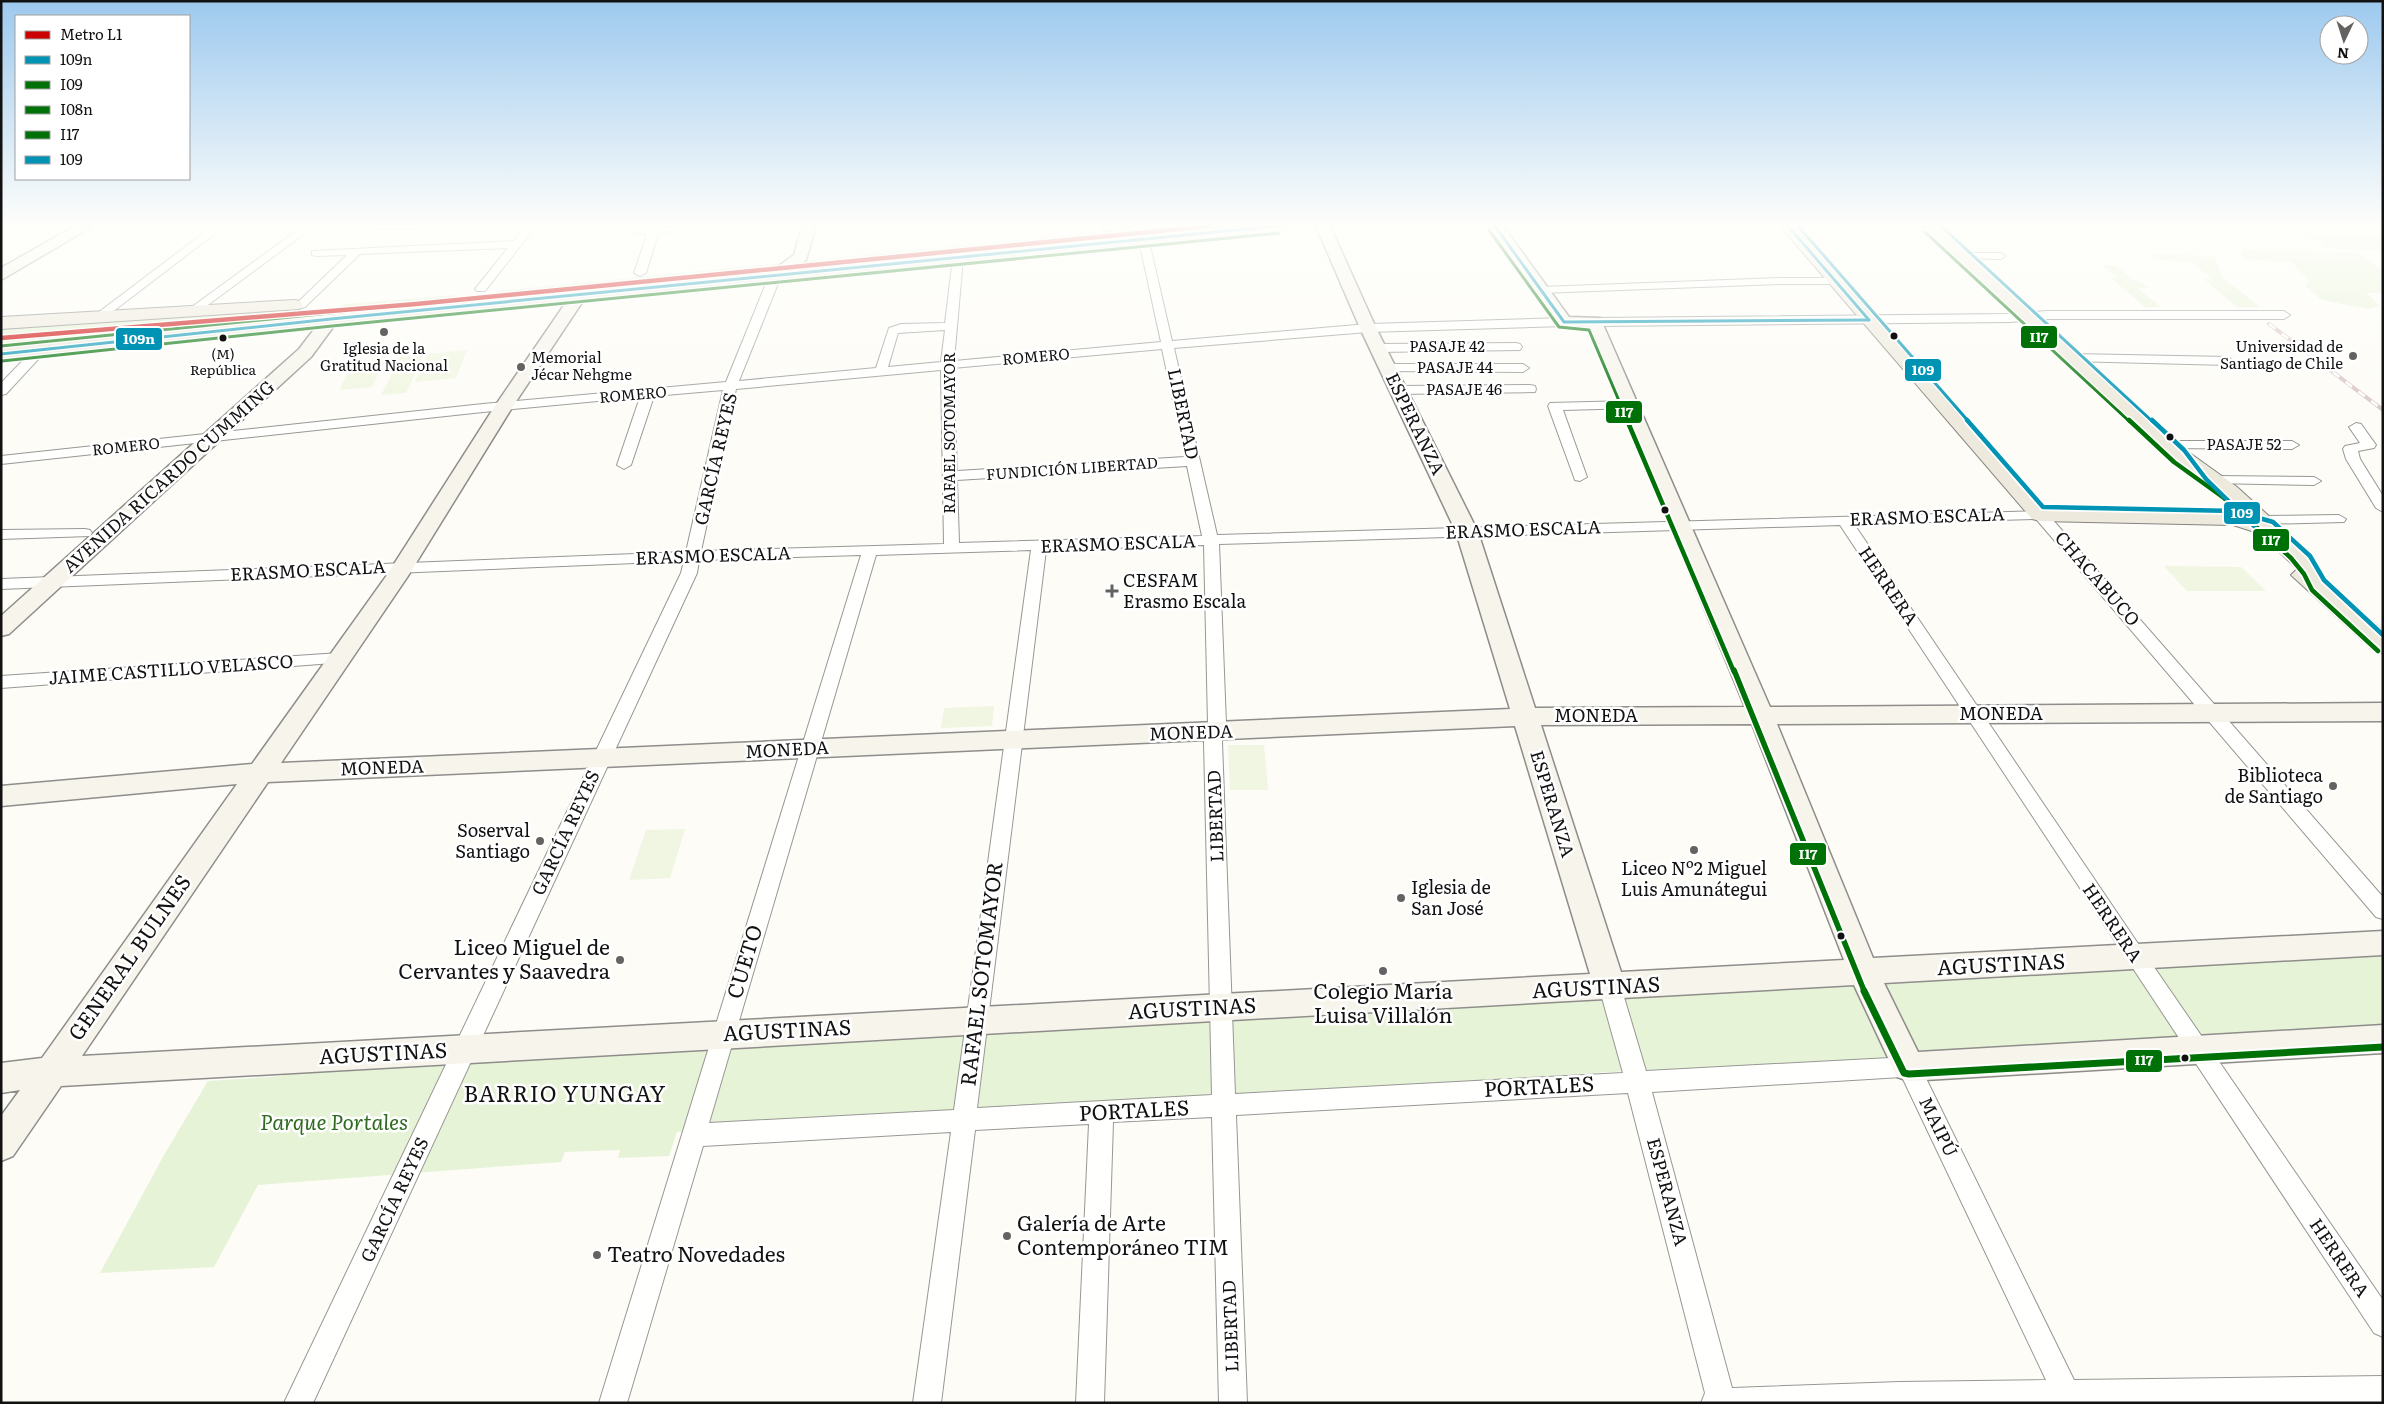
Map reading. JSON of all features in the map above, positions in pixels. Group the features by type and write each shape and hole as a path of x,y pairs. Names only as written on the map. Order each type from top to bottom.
{"main road":[{"path":"1,354 144,340 305,313 457,292"},
{"path":"444,308 468,299 477,292"},
{"path":"327,311 444,308 615,292"},
{"name":"CHACABUCO","path":"1844,292 2040,514"},
{"path":"2001,292 2172,450 2200,484 2235,518 2278,557 2318,584 2383,645"},
{"path":"1,323 193,311 305,313"},
{"path":"144,340 162,332 170,325 172,319 169,313"},
{"path":"2172,450 2215,480 2265,525 2304,562 2318,584"},
{"name":"ERASMO ESCALA","path":"2040,514 2235,518"},
{"path":"2235,518 2265,525"}],"street":[{"path":"99,317 133,292"},
{"path":"193,311 220,292"},
{"path":"305,313 323,292"},
{"name":"GARCÍA REYES","path":"298,1403 466,1050 600,759 689,573 732,385 769,292"},
{"name":"RAFAEL SOTOMAYOR","path":"952,548 947,365 955,292"},
{"name":"LIBERTAD","path":"1156,292 1211,541 1215,732 1213,742 1233,1403"},
{"name":"ESPERANZA","path":"1352,292 1467,532 1610,987 1637,1081 1722,1402"},
{"path":"1542,292 1564,322"},
{"name":"GENERAL BULNES","path":"1,1145 402,567 504,406 579,295"},
{"name":"AVENIDA RICARDO CUMMING","path":"1,607 190,440 245,400 310,348 327,311"},
{"name":"AVENIDA RICARDO CUMMING","path":"1,629 212,438 305,337 311,327 305,313"},
{"name":"ROMERO","path":"1,460 504,406 1368,328 1564,322 1870,320 2075,314 2284,315"},
{"name":"MAIPÚ","path":"1594,322 1761,715 1864,973 2069,1398"},
{"path":"881,371 893,331 901,328 952,326"},
{"name":"PASAJE 42","path":"1378,348 1516,347"},
{"path":"1,391 39,351"},
{"path":"2073,358 2228,361"},
{"name":"PASAJE 44","path":"1388,368 1523,368"},
{"name":"PASAJE 46","path":"1398,390 1530,390"},
{"path":"624,465 648,394"},
{"path":"1580,476 1555,406 1630,405"},
{"path":"2356,426 2369,444 2350,449 2353,459 2383,508"},
{"name":"PASAJE 52","path":"2172,450 2292,445"},
{"name":"FUNDICIÓN LIBERTAD","path":"950,476 1193,461"},
{"path":"2215,480 2314,480"},
{"name":"ERASMO ESCALA","path":"1,584 694,556 2040,514"},
{"name":"CHACABUCO","path":"2040,514 2383,911"},
{"path":"2265,525 2339,519"},
{"name":"HERRERA","path":"1844,520 2135,958 2200,1050 2383,1324"},
{"path":"1,536 85,533"},
{"name":"RAFAEL SOTOMAYOR","path":"927,1403 975,1022 1039,546"},
{"name":"CUETO","path":"613,1403 870,551"},
{"name":"JAIME CASTILLO VELASCO","path":"1,682 340,658"},
{"name":"MONEDA","path":"1,796 260,773 1524,717 2383,712"},
{"name":"AGUSTINAS","path":"1,1078 50,1072 2383,943"},
{"name":"PORTALES","path":"695,1134 1101,1113 2383,1038"},
{"path":"1090,1403 1101,1113"},
{"path":"1715,1403 2069,1398 2383,1390"}],"green space":[{"path":"497,292 556,292 489,298"},
{"path":"2127,292 2141,292 2161,307 2145,307"},
{"path":"2219,292 2240,292 2260,307 2237,307"},
{"path":"2312,292 2383,292 2367,293 2380,306 2368,309 2322,300"},
{"path":"455,295 461,298 453,301 328,313 325,311 346,304"},
{"path":"302,308 298,318 1,349 1,327"},
{"path":"467,350 456,378 415,382 428,354"},
{"path":"424,352 417,370 393,372 401,354"},
{"path":"386,358 372,387 339,390 354,362"},
{"path":"416,372 406,393 381,395 392,374"},
{"path":"2164,566 2241,567 2266,591 2187,591"},
{"path":"994,706 992,726 941,728 944,708"},
{"path":"1228,745 1264,745 1268,790 1230,790"},
{"path":"685,829 670,878 629,880 646,830"},
{"name":"Parque Portales","path":"2383,948 2383,1027 1887,1058 1610,1072 677,1132 669,1156 618,1158 620,1150 565,1152 561,1162 258,1185 214,1267 100,1273 164,1155 208,1081 282,1076 287,1068"}],"railway":[{"path":"2269,324 2383,410"}],"metro line":[{"name":"L1","path":"1,338 416,304 543,292"}],"transit line":[{"name":"I08n","path":"1,346 537,292"},
{"name":"109n","path":"1,354 611,292"},
{"name":"I09","path":"2,361 683,292"},
{"name":"I17","path":"1533,292 1559,327 1563,329 1589,330 1754,718 1857,976 1904,1073 2383,1047"},
{"name":"109n","path":"1542,292 1564,322 1869,320"},
{"name":"109n","path":"1844,292 1869,320"},
{"name":"109","path":"1855,292 2043,507 2235,511 2273,522 2310,556 2324,580 2383,635"},
{"name":"I17","path":"1989,292 2174,462 2224,498 2291,558 2304,574 2312,590 2378,651"},
{"name":"109","path":"2012,292 2184,450 2206,479 2258,530"}],"place":[{"name":"Iglesia de la Gratitud Nacional","path":"384,332"},
{"name":"(M) República","path":"223,338"},
{"name":"Universidad de Santiago de Chile","path":"2353,356"},
{"name":"Memorial Jécar Nehgme","path":"521,367"},
{"name":"CESFAM Erasmo Escala","path":"1112,591"},
{"name":"Biblioteca de Santiago","path":"2333,786"},
{"name":"Soserval Santiago","path":"540,841"},
{"name":"Liceo Nº2 Miguel Luis Amunátegui","path":"1694,850"},
{"name":"Iglesia de San José","path":"1401,898"},
{"name":"Liceo Miguel de Cervantes y Saavedra","path":"620,960"},
{"name":"Colegio María Luisa Villalón","path":"1383,971"},
{"name":"Galería de Arte Contemporáneo TIM","path":"1007,1236"},
{"name":"Teatro Novedades","path":"597,1255"}],"district":[{"name":"BARRIO YUNGAY","path":"565,1094"}]}
